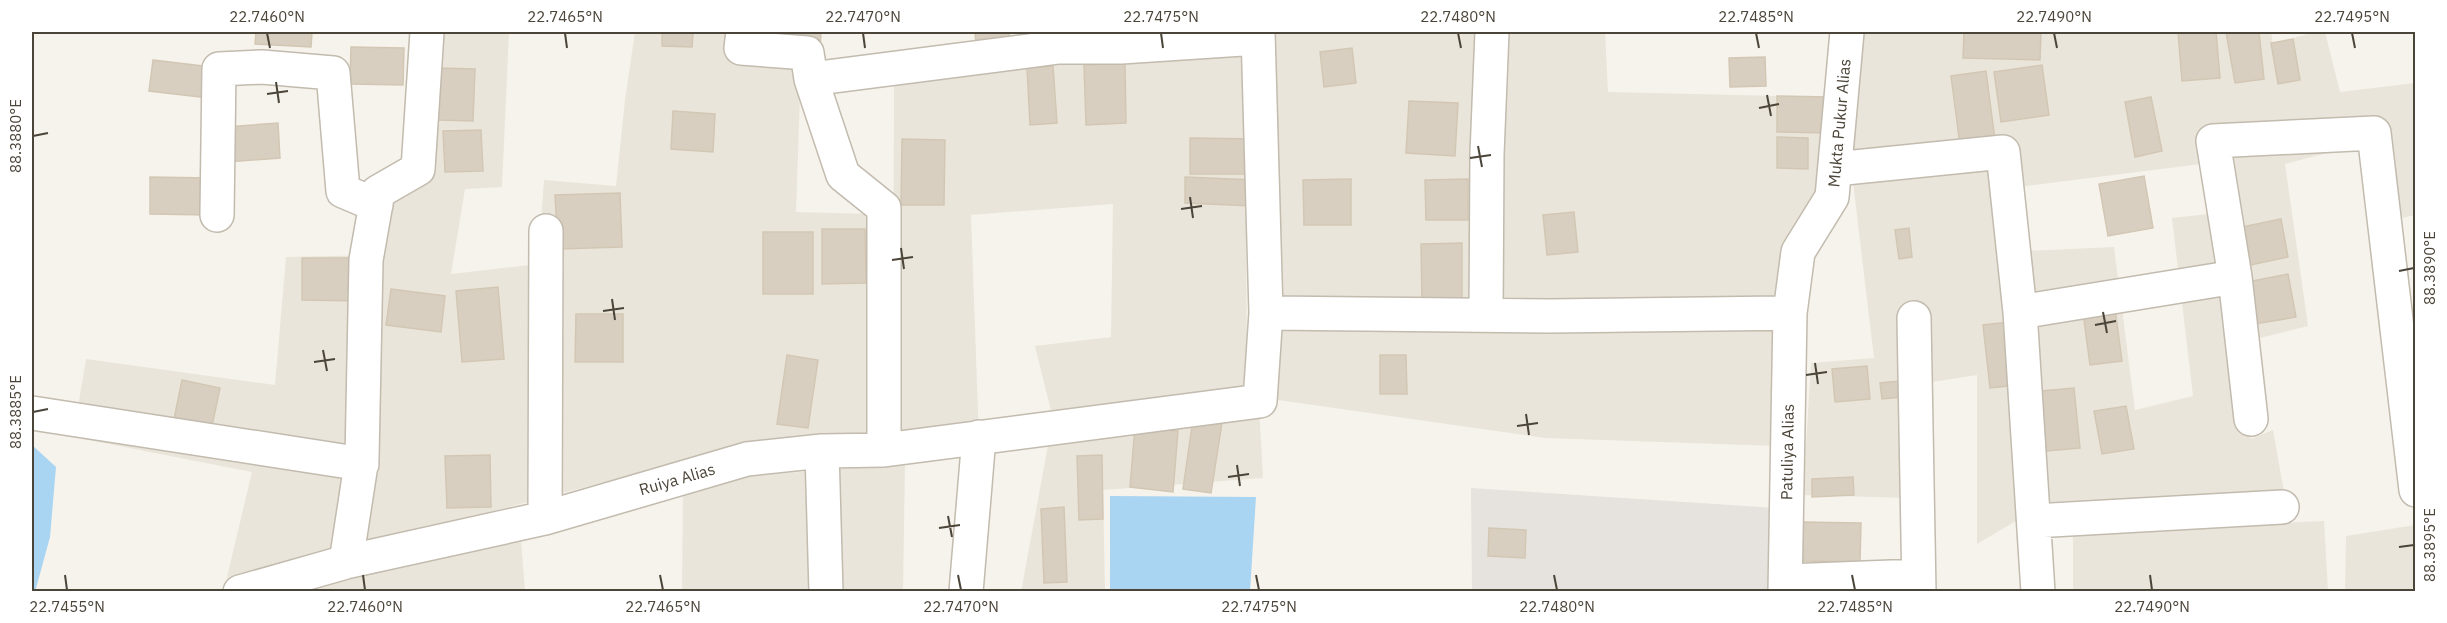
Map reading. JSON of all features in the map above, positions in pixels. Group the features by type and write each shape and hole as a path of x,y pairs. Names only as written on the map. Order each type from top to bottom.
{"street":[{"path":"346,562 362,464 366,260 378,192 418,169 427,32"},
{"path":"743,32 741,48 807,53 811,79 843,175 884,208 884,450"},
{"path":"1486,315 1487,154 1492,32"},
{"name":"Mukta Pukur Alias","path":"1790,313 1798,252 1832,197 1847,32"},
{"path":"811,79 1059,39 1121,47 1258,35 1266,313 1486,315 1790,313"},
{"path":"218,215 219,69 262,67 333,73 343,191 376,205"},
{"path":"2252,419 2235,277 2213,141 2374,133 2415,490"},
{"path":"1835,169 2003,152 2020,312 2038,591"},
{"path":"546,231 546,518"},
{"path":"2020,312 2235,277"},
{"name":"Ruiya Alias","path":"240,591 346,562 546,518 747,459 822,451 884,450 1260,401 1266,313"},
{"name":"Patuliya Alias","path":"1785,586 1790,313"},
{"path":"1785,586 1919,584 1914,318"},
{"path":"32,413 362,464"},
{"path":"966,591 979,437"},
{"path":"822,451 826,591"},
{"path":"2034,521 2282,507"}],"shaded area":[{"path":"440,32 509,32 502,187 465,189 451,274 538,264 544,180 616,186 635,32 732,32 801,65 796,212 873,214 866,435 753,443 380,541 227,577 252,472 73,437 86,359 275,385 286,257 379,255 389,195 429,178"},
{"path":"1268,32 1605,32 1608,92 1826,97 1821,206 1784,242 1778,446 1545,438 1271,399"},
{"path":"1862,32 2271,32 2273,44 2314,32 2325,32 2340,92 2415,83 2415,215 2375,224 2361,144 2285,164 2308,326 2252,340 2209,163 2018,187 2010,138 1849,152"},
{"path":"1245,51 1247,386 1051,411 1035,346 1111,337 1113,204 971,215 979,440 893,446 894,78"},
{"path":"1990,161 2003,252 2114,247 2135,410 2193,396 2172,218 2217,213 2251,439 2273,430 2284,492 2048,502 1977,544 1977,375 1900,387 1909,498 1803,495 1811,363 1874,358 1852,174"},
{"path":"1259,406 1263,478 1103,490 1105,591 1021,592 1049,440"},
{"path":"905,464 903,591 682,592 683,488 708,479"},
{"path":"1471,488 1776,508 1774,591 1472,591"},
{"path":"2324,521 2328,591 2073,592 2073,532"},
{"path":"2415,525 2415,588 2390,592 2345,591 2346,536"},
{"path":"521,540 525,591 291,591"}],"water":[{"path":"32,445 56,467 50,537 35,592 32,591"},
{"path":"1110,496 1256,497 1250,591 1110,591"}],"building":[{"path":"256,32 312,32 311,47 255,44"},
{"path":"662,32 693,32 692,47 662,46"},
{"path":"780,32 821,32 820,49 779,47"},
{"path":"975,32 1009,32 1010,42 976,46"},
{"path":"1964,32 2041,32 2040,60 1963,58"},
{"path":"2178,32 2216,32 2220,78 2182,81"},
{"path":"2226,32 2259,32 2264,79 2235,83"},
{"path":"2293,39 2300,80 2278,84 2271,43"},
{"path":"351,47 404,48 403,85 350,84"},
{"path":"1352,48 1356,83 1324,87 1320,52"},
{"path":"1765,57 1766,86 1730,87 1729,58"},
{"path":"153,60 211,67 208,98 149,91"},
{"path":"1125,63 1126,123 1086,125 1084,65"},
{"path":"2042,65 2049,115 2001,122 1994,72"},
{"path":"1053,66 1057,123 1030,125 1027,68"},
{"path":"439,68 475,69 473,121 438,120"},
{"path":"1986,71 1995,140 1960,145 1951,76"},
{"path":"1777,96 1829,97 1830,133 1777,132"},
{"path":"2151,97 2162,151 2135,157 2125,102"},
{"path":"1409,101 1458,103 1455,156 1406,153"},
{"path":"673,111 715,114 713,152 671,149"},
{"path":"278,123 280,158 228,162 225,127"},
{"path":"481,130 483,171 445,172 443,131"},
{"path":"1777,137 1808,138 1808,169 1777,168"},
{"path":"1190,138 1257,139 1257,174 1190,174"},
{"path":"902,139 945,140 944,205 901,205"},
{"path":"2144,176 2153,228 2108,236 2099,184"},
{"path":"150,177 209,178 208,215 150,214"},
{"path":"1185,177 1254,180 1253,206 1185,203"},
{"path":"1351,179 1351,225 1304,225 1303,180"},
{"path":"1468,179 1468,220 1426,220 1425,180"},
{"path":"620,193 622,247 558,249 555,195"},
{"path":"1574,212 1578,252 1547,255 1543,215"},
{"path":"2281,219 2288,257 2250,265 2242,227"},
{"path":"1909,228 1912,257 1899,259 1895,230"},
{"path":"822,229 865,229 866,283 822,284"},
{"path":"763,232 813,232 813,294 763,294"},
{"path":"1462,243 1462,303 1422,303 1421,244"},
{"path":"302,258 359,258 359,301 302,300"},
{"path":"2288,274 2296,317 2255,324 2247,282"},
{"path":"498,287 504,359 462,362 456,291"},
{"path":"391,289 445,296 441,332 386,325"},
{"path":"2115,309 2122,361 2090,365 2083,313"},
{"path":"576,314 623,314 623,362 575,362"},
{"path":"2010,322 2018,385 1990,388 1983,325"},
{"path":"787,355 818,360 808,428 777,424"},
{"path":"1380,355 1406,355 1407,394 1380,394"},
{"path":"1867,366 1870,399 1835,402 1832,369"},
{"path":"182,380 220,388 211,431 173,424"},
{"path":"1911,380 1913,396 1882,399 1880,383"},
{"path":"2074,388 2080,448 2046,451 2041,391"},
{"path":"2126,406 2134,449 2102,454 2094,411"},
{"path":"1193,419 1222,423 1211,493 1183,489"},
{"path":"1135,427 1178,431 1173,492 1130,487"},
{"path":"490,455 491,507 447,508 445,456"},
{"path":"1102,455 1103,519 1079,520 1077,456"},
{"path":"1853,477 1854,495 1812,497 1812,479"},
{"path":"1064,507 1067,582 1044,583 1041,509"},
{"path":"1803,522 1861,523 1860,562 1802,561"},
{"path":"1489,528 1526,530 1525,558 1488,556"}]}
